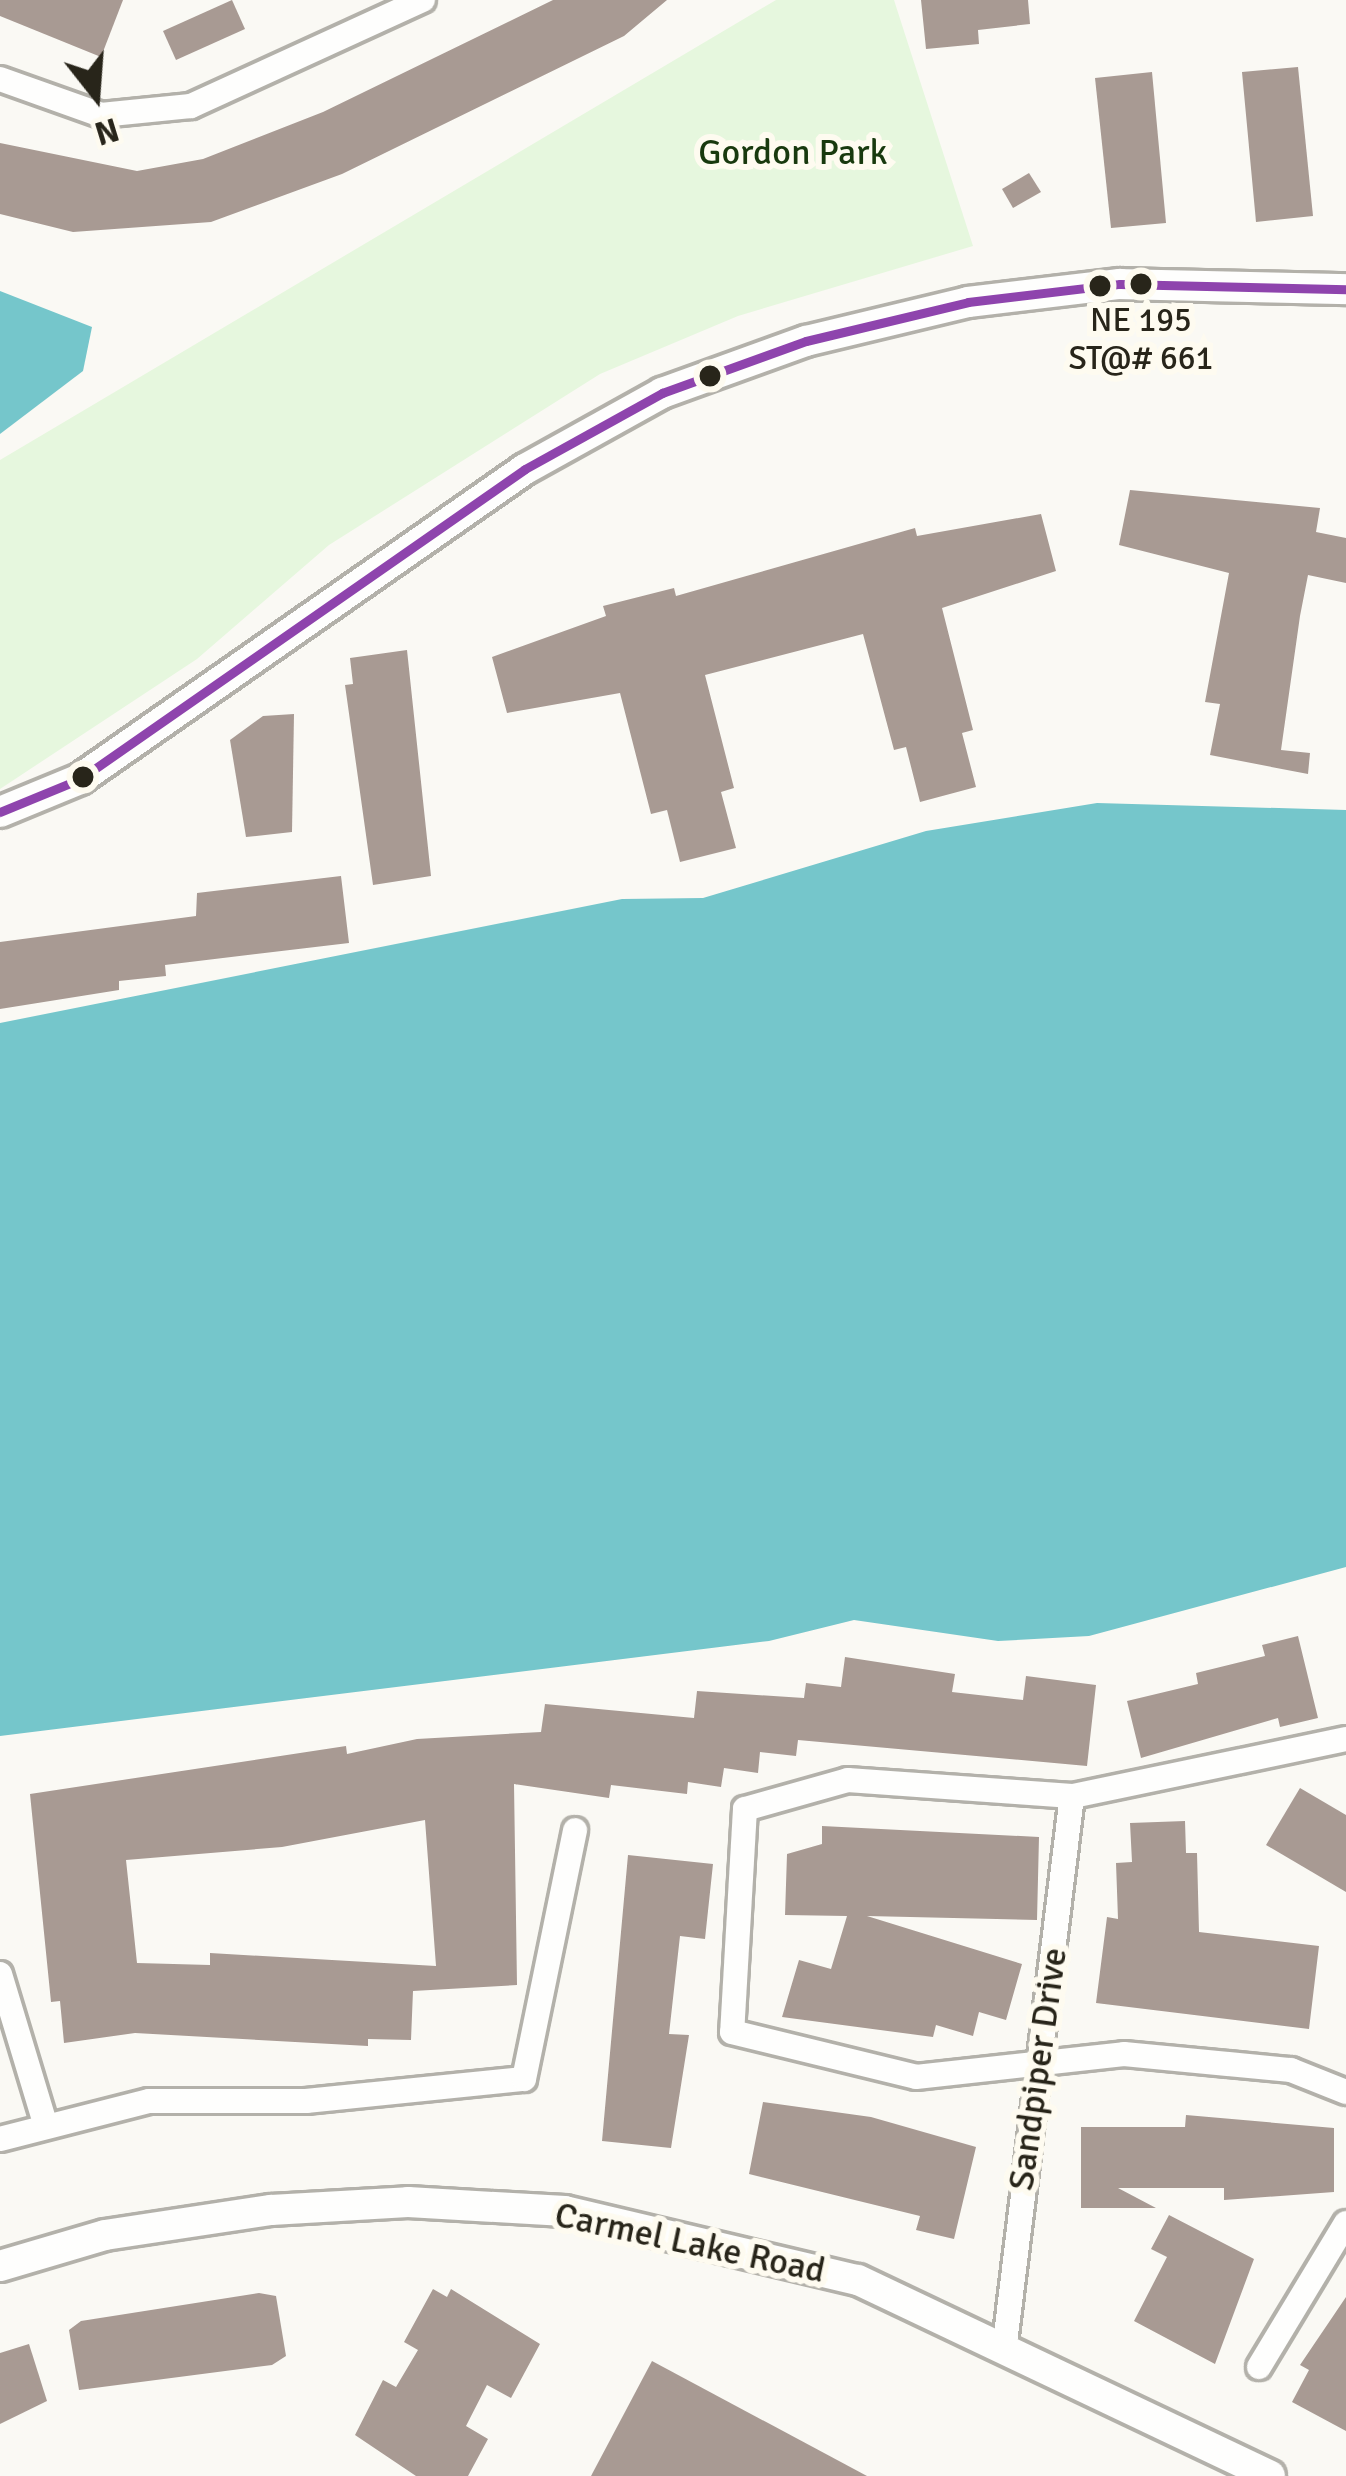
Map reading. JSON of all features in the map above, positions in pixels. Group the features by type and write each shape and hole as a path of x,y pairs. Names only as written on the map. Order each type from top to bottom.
{"street":[{"path":"0,79 101,115 148,113 225,94 424,0"},
{"path":"0,812 80,779 525,469 662,393 806,341 968,302 1120,284 1346,289"},
{"path":"1346,1738 1072,1796 848,1780 746,1808 750,1853 732,2032 916,2077 1124,2054 1291,2070 1346,2092"},
{"name":"Sandpiper Drive","path":"1005,2343 1044,2065 1072,1796"},
{"path":"0,2139 149,2101 306,2101 524,2079 575,1830"},
{"path":"0,1974 46,2126"},
{"name":"Carmel Lake Road","path":"0,2266 105,2235 271,2210 408,2202 565,2211 858,2280 1005,2343 1270,2476"},
{"path":"1259,2367 1346,2223"}],"green space":[{"name":"Gordon Park","path":"776,0 894,0 973,246 738,316 600,374 329,545 197,659 0,789 0,460"}],"water":[{"path":"0,291 92,327 83,371 0,434"},
{"path":"1097,803 1346,810 1346,1567 1089,1636 998,1641 854,1620 769,1641 0,1736 0,1023 622,899 703,898 926,831"}],"building":[{"path":"0,0 123,0 101,57 0,16"},
{"path":"232,0 245,29 176,60 163,31"},
{"path":"553,0 667,0 624,36 342,174 211,222 73,232 0,214 0,143 137,171 203,159 323,112"},
{"path":"921,0 1028,0 1030,24 978,30 979,44 926,49"},
{"path":"1298,67 1313,216 1256,222 1242,72"},
{"path":"1152,72 1166,223 1111,228 1095,78"},
{"path":"1029,173 1041,192 1013,208 1002,189"},
{"path":"1130,490 1320,508 1316,532 1346,538 1346,583 1308,575 1300,616 1281,750 1310,753 1308,774 1210,755 1220,704 1205,702 1229,573 1119,545"},
{"path":"1041,514 1056,571 942,608 973,730 962,733 976,787 920,802 906,747 894,750 863,634 705,675 734,788 721,792 736,848 680,862 667,810 651,814 620,693 507,713 492,657 606,616 603,606 674,588 676,596 915,528 917,536"},
{"path":"407,650 431,876 373,885 345,685 353,684 350,658"},
{"path":"294,714 292,832 246,837 230,740 263,716"},
{"path":"341,876 349,943 165,965 166,976 119,981 119,990 0,1009 0,942 196,916 197,893"},
{"path":"1298,1636 1318,1718 1280,1727 1278,1718 1141,1758 1127,1701 1198,1684 1196,1673 1265,1656 1262,1645"},
{"path":"845,1657 955,1674 952,1692 1023,1700 1026,1676 1096,1685 1087,1766 798,1740 796,1756 760,1752 758,1773 724,1768 721,1787 688,1782 687,1794 611,1785 609,1798 514,1784 517,1985 413,1991 411,2040 368,2039 368,2046 135,2033 64,2043 60,2001 51,2002 30,1794 346,1746 347,1754 417,1739 541,1732 545,1704 694,1718 697,1691 804,1698 806,1683 841,1687","holes":["425,1820 436,1966 210,1953 210,1965 137,1963 126,1860 282,1847"]},
{"path":"1300,1788 1346,1815 1346,1892 1266,1845"},
{"path":"1185,1821 1186,1853 1197,1853 1199,1932 1319,1946 1309,2029 1096,2003 1107,1917 1118,1919 1116,1863 1132,1862 1130,1823"},
{"path":"822,1826 1039,1837 1037,1920 867,1916 1022,1964 1006,2020 979,2012 973,2036 936,2025 933,2037 782,2017 799,1960 831,1969 847,1916 785,1915 787,1854 822,1844"},
{"path":"628,1855 713,1864 705,1939 680,1936 669,2034 689,2035 671,2148 602,2141"},
{"path":"763,2102 871,2117 976,2147 954,2239 916,2230 920,2216 749,2174"},
{"path":"1186,2115 1334,2128 1334,2192 1224,2200 1224,2188 1118,2188 1156,2208 1081,2208 1081,2127 1185,2127"},
{"path":"1169,2215 1254,2259 1215,2364 1134,2321 1167,2257 1151,2249"},
{"path":"433,2289 447,2297 451,2289 540,2344 511,2398 487,2385 466,2426 488,2439 468,2476 416,2476 355,2435 383,2380 396,2387 418,2350 404,2342"},
{"path":"259,2293 276,2296 286,2356 272,2365 79,2390 69,2330 81,2321"},
{"path":"1346,2297 1346,2431 1292,2402 1309,2370 1300,2365"},
{"path":"29,2344 47,2401 0,2424 0,2353"},
{"path":"652,2361 867,2476 591,2476"}],"transit line":[{"path":"0,812 80,779 525,469 662,393 806,341 968,302 1120,284 1346,289"}],"place":[{"name":"NE 195 ST@# 661","path":"1141,284"}]}
